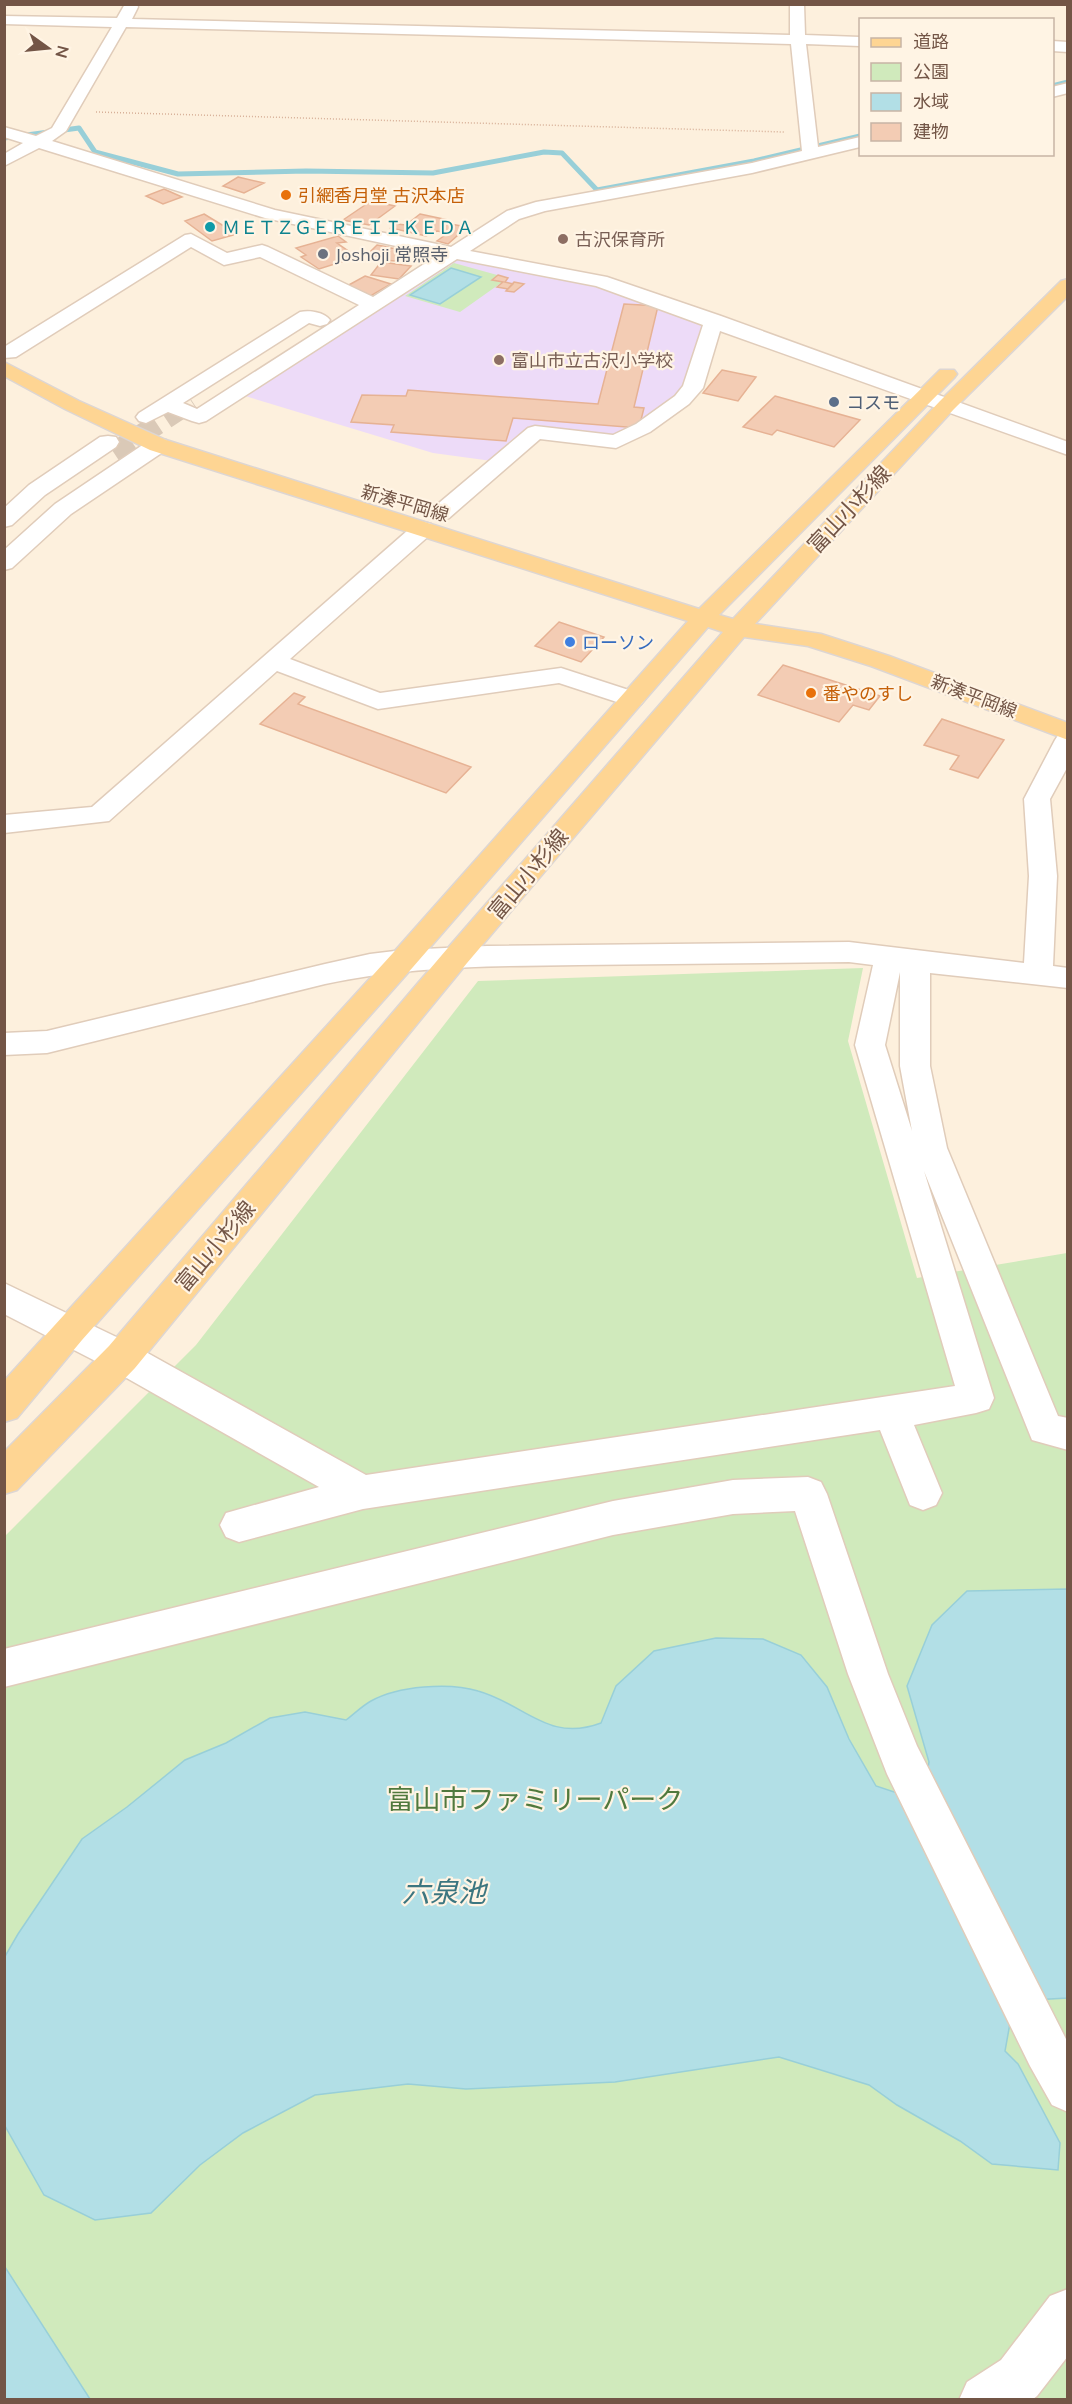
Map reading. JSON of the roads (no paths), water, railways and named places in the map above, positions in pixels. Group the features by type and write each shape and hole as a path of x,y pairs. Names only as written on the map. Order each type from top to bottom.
{"main road":[{"name":"富山小杉線","path":"1018,306 1064,282"},
{"name":"富山小杉線","path":"4,1478 122,1357 457,956 747,619 1064,282"},
{"name":"新湊平岡線","path":"6,357 87,394 146,417 169,434"},
{"name":"新湊平岡線","path":"6,357 72,405 169,434 432,521 710,602 747,619 880,661 1068,732"},
{"name":"富山小杉線","path":"4,1407 70,1330 403,960 632,699 710,602 960,362"},
{"name":"新湊平岡線","path":"432,521 486,526"}],"street":[{"path":"4,161 58,131 133,4"},
{"path":"796,4 811,155"},
{"path":"4,20 859,41"},
{"path":"4,132 271,214 344,231 600,281 714,320 1068,449"},
{"path":"166,404 200,417 454,252 513,215 526,210 811,155 859,143"},
{"path":"6,357 191,239 224,259 262,251 364,310"},
{"path":"192,401 321,320 364,310"},
{"path":"146,417 307,316 321,320"},
{"path":"4,824 99,815 535,432 616,442 643,428 682,400 693,387 714,320"},
{"path":"4,563 63,509 169,434"},
{"path":"4,520 37,490 111,447 4,538"},
{"path":"273,661 378,701 561,675 632,699"},
{"path":"1038,975 1043,876 1037,799 1068,740"},
{"path":"4,1044 46,1042 370,964 457,956 849,952 1068,978"},
{"path":"239,1525 363,1492 891,1413 976,1398 870,1045 902,959"},
{"path":"902,959 915,1066 931,1148 1045,1429 1068,1434"},
{"path":"4,1297 122,1357 363,1492"},
{"path":"891,1413 922,1493"},
{"path":"4,1668 613,1518 733,1497 808,1494 868,1674 902,1759 1046,2050 1068,2089"},
{"path":"985,2400 1019,2378 1068,2314"}],"water":[{"path":"451,268 481,277 440,304 410,295"},
{"name":"六泉池","path":"1067,1589 1067,1998 1014,2001 1005,2051 1018,2064 1060,2143 1058,2170 992,2164 960,2141 897,2105 869,2085 779,2057 615,2082 466,2089 408,2084 315,2095 243,2133 200,2165 151,2213 95,2220 44,2195 5,2126 4,1958 82,1839 127,1807 185,1760 226,1743 270,1718 305,1712 346,1720 368,1703 382,1696 424,1687 453,1687 478,1691 551,1725 582,1728 601,1723 616,1686 654,1651 716,1638 763,1639 801,1655 827,1687 849,1739 876,1786 900,1794 924,1791 929,1762 907,1686 932,1625 967,1591"},
{"path":"5,2267 90,2399 5,2399"}],"waterway":[{"path":"1054,86 1068,82"},
{"path":"4,138 79,128 95,152 178,174 306,171 433,173 544,152 562,153 597,190 754,161 859,136"}],"tunnel":[{"path":"114,453 192,401"}],"place":[{"name":"引網香月堂 古沢本店","path":"286,195"},
{"name":"ＭＥＴＺＧＥＲＥＩＩＫＥＤＡ","path":"210,227"},
{"name":"古沢保育所","path":"563,239"},
{"name":"Joshoji 常照寺","path":"323,254"},
{"name":"富山市立古沢小学校","path":"499,360"},
{"name":"コスモ","path":"834,402"},
{"name":"ローソン","path":"570,642"},
{"name":"番やのすし","path":"811,693"}],"park label":[{"name":"富山市ファミリーパーク","path":"535,1799"}]}
